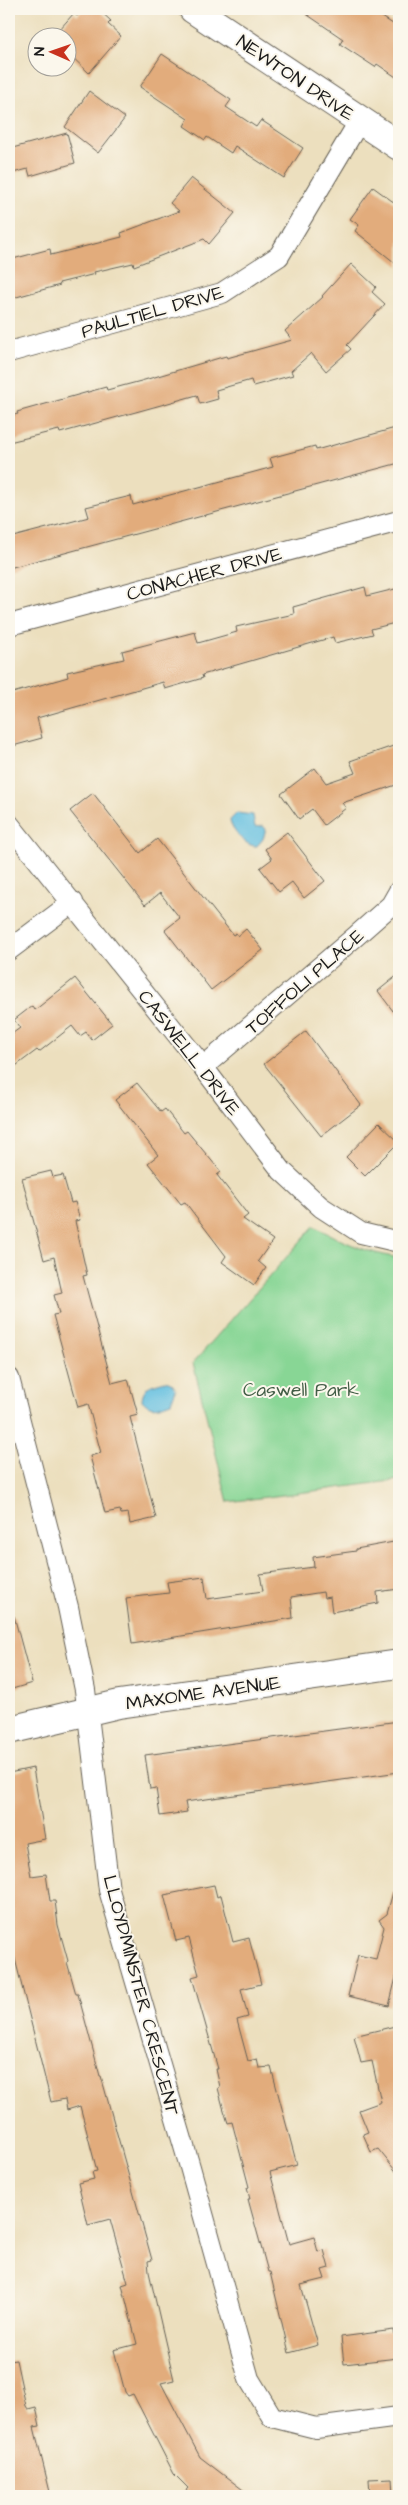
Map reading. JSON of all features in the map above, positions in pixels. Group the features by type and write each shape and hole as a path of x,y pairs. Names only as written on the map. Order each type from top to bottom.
{"street":[{"name":"NEWTON DRIVE","path":"193,9 399,146"},
{"name":"PAULTIEL DRIVE","path":"9,352 222,293 279,256 360,120"},
{"name":"CONACHER DRIVE","path":"9,625 399,521"},
{"name":"CASWELL DRIVE","path":"9,824 203,1067 282,1171 321,1207 361,1233 399,1242"},
{"name":"TOFFOLI PLACE","path":"203,1067 391,905 399,891"},
{"path":"9,950 73,902"},
{"name":"LLOYDMINSTER CRESCENT","path":"9,1378 68,1607 88,1711 109,1890 190,2166 249,2379 272,2417 316,2428 399,2417"},
{"name":"MAXOME AVENUE","path":"9,1730 88,1711 399,1664"}],"green space":[{"name":"Caswell Park","path":"314,1226 355,1246 399,1258 399,1480 228,1502 193,1363"}],"water":[{"path":"237,813 253,815 255,827 263,826 266,829 263,839 257,846 244,841 233,828 230,820"},
{"path":"165,1381 171,1383 176,1389 171,1402 152,1407 142,1400 146,1388"}],"building":[{"path":"84,9 98,9 111,21 108,24 121,36 89,73 78,63 78,28 61,28 74,13 77,16"},
{"path":"299,9 370,9 399,28 399,79 377,64 375,67 340,44 343,39"},
{"path":"162,54 231,100 226,107 256,127 261,120 303,148 284,178 235,146 231,153 207,137 205,140 184,126 188,119 140,87"},
{"path":"89,91 125,118 98,153 65,127"},
{"path":"67,133 75,163 30,176 28,169 9,174 9,149"},
{"path":"191,178 235,213 209,244 204,239 134,266 133,263 94,272 95,274 9,299 9,260 50,249 51,255 122,237 121,233 179,211 170,203"},
{"path":"373,187 399,206 399,266 355,231 359,225 350,219"},
{"path":"351,264 376,287 372,292 385,304 347,345 351,349 326,371 311,353 291,371 293,375 253,386 251,380 216,390 218,399 200,404 197,395 60,433 59,430 9,442 9,416 18,414 17,412 106,387 107,390 226,356 227,358 292,340 285,331 323,297"},
{"path":"399,427 399,463 9,568 9,538 89,517 86,507 131,496 133,505 273,467 270,458 315,446 316,450"},
{"path":"365,587 367,596 399,588 399,622 371,629 373,634 335,643 333,637 202,675 203,678 165,689 163,682 37,718 42,738 9,747 9,694 68,677 67,672 124,659 122,651 195,632 198,643 237,632 236,627 294,614 293,607"},
{"path":"399,744 399,784 342,803 346,808 324,825 312,809 299,819 281,794 315,768 326,783 355,773 350,761"},
{"path":"93,793 140,853 157,839 233,935 236,933 238,936 246,929 263,950 211,990 165,930 180,918 160,893 145,905 70,811"},
{"path":"287,832 325,881 304,898 292,882 279,892 260,868 272,859 265,849"},
{"path":"399,974 399,1019 378,991"},
{"path":"75,978 112,1024 92,1040 86,1032 80,1036 72,1026 39,1052 37,1050 9,1071 9,1036 20,1028 14,1020 32,1006 35,1010"},
{"path":"306,1031 361,1105 321,1136 264,1064"},
{"path":"137,1083 161,1112 165,1109 184,1133 187,1131 221,1172 217,1175 248,1215 243,1219 273,1240 258,1261 266,1268 254,1285 222,1262 226,1256 185,1202 181,1204 148,1163 158,1155 115,1100"},
{"path":"379,1123 399,1142 365,1176 346,1157"},
{"path":"51,1171 53,1177 63,1175 71,1203 75,1202 80,1220 75,1221 87,1275 83,1276 112,1383 128,1379 138,1415 130,1417 156,1518 130,1524 128,1513 121,1514 120,1510 105,1513 90,1456 101,1453 88,1404 78,1407 53,1315 59,1314 54,1295 62,1293 54,1257 44,1260 22,1178"},
{"path":"399,1541 399,1589 377,1592 378,1603 332,1612 330,1597 324,1598 323,1592 291,1597 293,1618 132,1644 126,1598 169,1593 167,1582 204,1577 207,1599 263,1591 260,1574 314,1567 313,1557 356,1551 356,1549"},
{"path":"14,1616 32,1683 9,1690 9,1617"},
{"path":"399,1721 399,1772 185,1802 187,1812 160,1816 156,1788 150,1789 145,1755"},
{"path":"33,1768 45,1839 25,1843 31,1876 46,1874 50,1901 55,1901 58,1925 67,1962 76,1994 78,1994 152,2260 148,2261 149,2272 174,2380 161,2383 200,2457 251,2496 181,2496 188,2488 174,2474 133,2394 128,2396 125,2392 114,2350 137,2344 122,2285 128,2283 110,2219 88,2225 78,2183 94,2179 92,2172 97,2171 80,2106 67,2110 65,2099 51,2102 9,1935 9,1773"},
{"path":"214,1885 217,1897 221,1895 233,1942 249,1938 261,1984 241,1989 248,2017 237,2020 248,2061 257,2059 259,2068 271,2067 297,2165 270,2172 289,2244 314,2237 318,2252 324,2250 329,2268 322,2270 325,2279 301,2285 318,2345 289,2353 270,2272 268,2272 248,2199 250,2199 247,2188 249,2187 232,2122 228,2123 218,2088 220,2087 216,2069 218,2069 192,1977 199,1975 189,1938 176,1941 164,1895"},
{"path":"393,1892 399,1892 399,1965 389,2006 348,1996 358,1955 376,1959 384,1927 379,1920 387,1914"},
{"path":"395,2026 399,2045 399,2175 378,2149 371,2152 363,2134 368,2132 359,2110 381,2102 372,2061 361,2063 354,2036"},
{"path":"394,2330 398,2358 344,2364 341,2337"},
{"path":"16,2360 26,2406 28,2409 36,2407 40,2426 34,2427 50,2492 31,2496 9,2496 9,2361"},
{"path":"392,2478 393,2496 370,2496 369,2479"}]}
